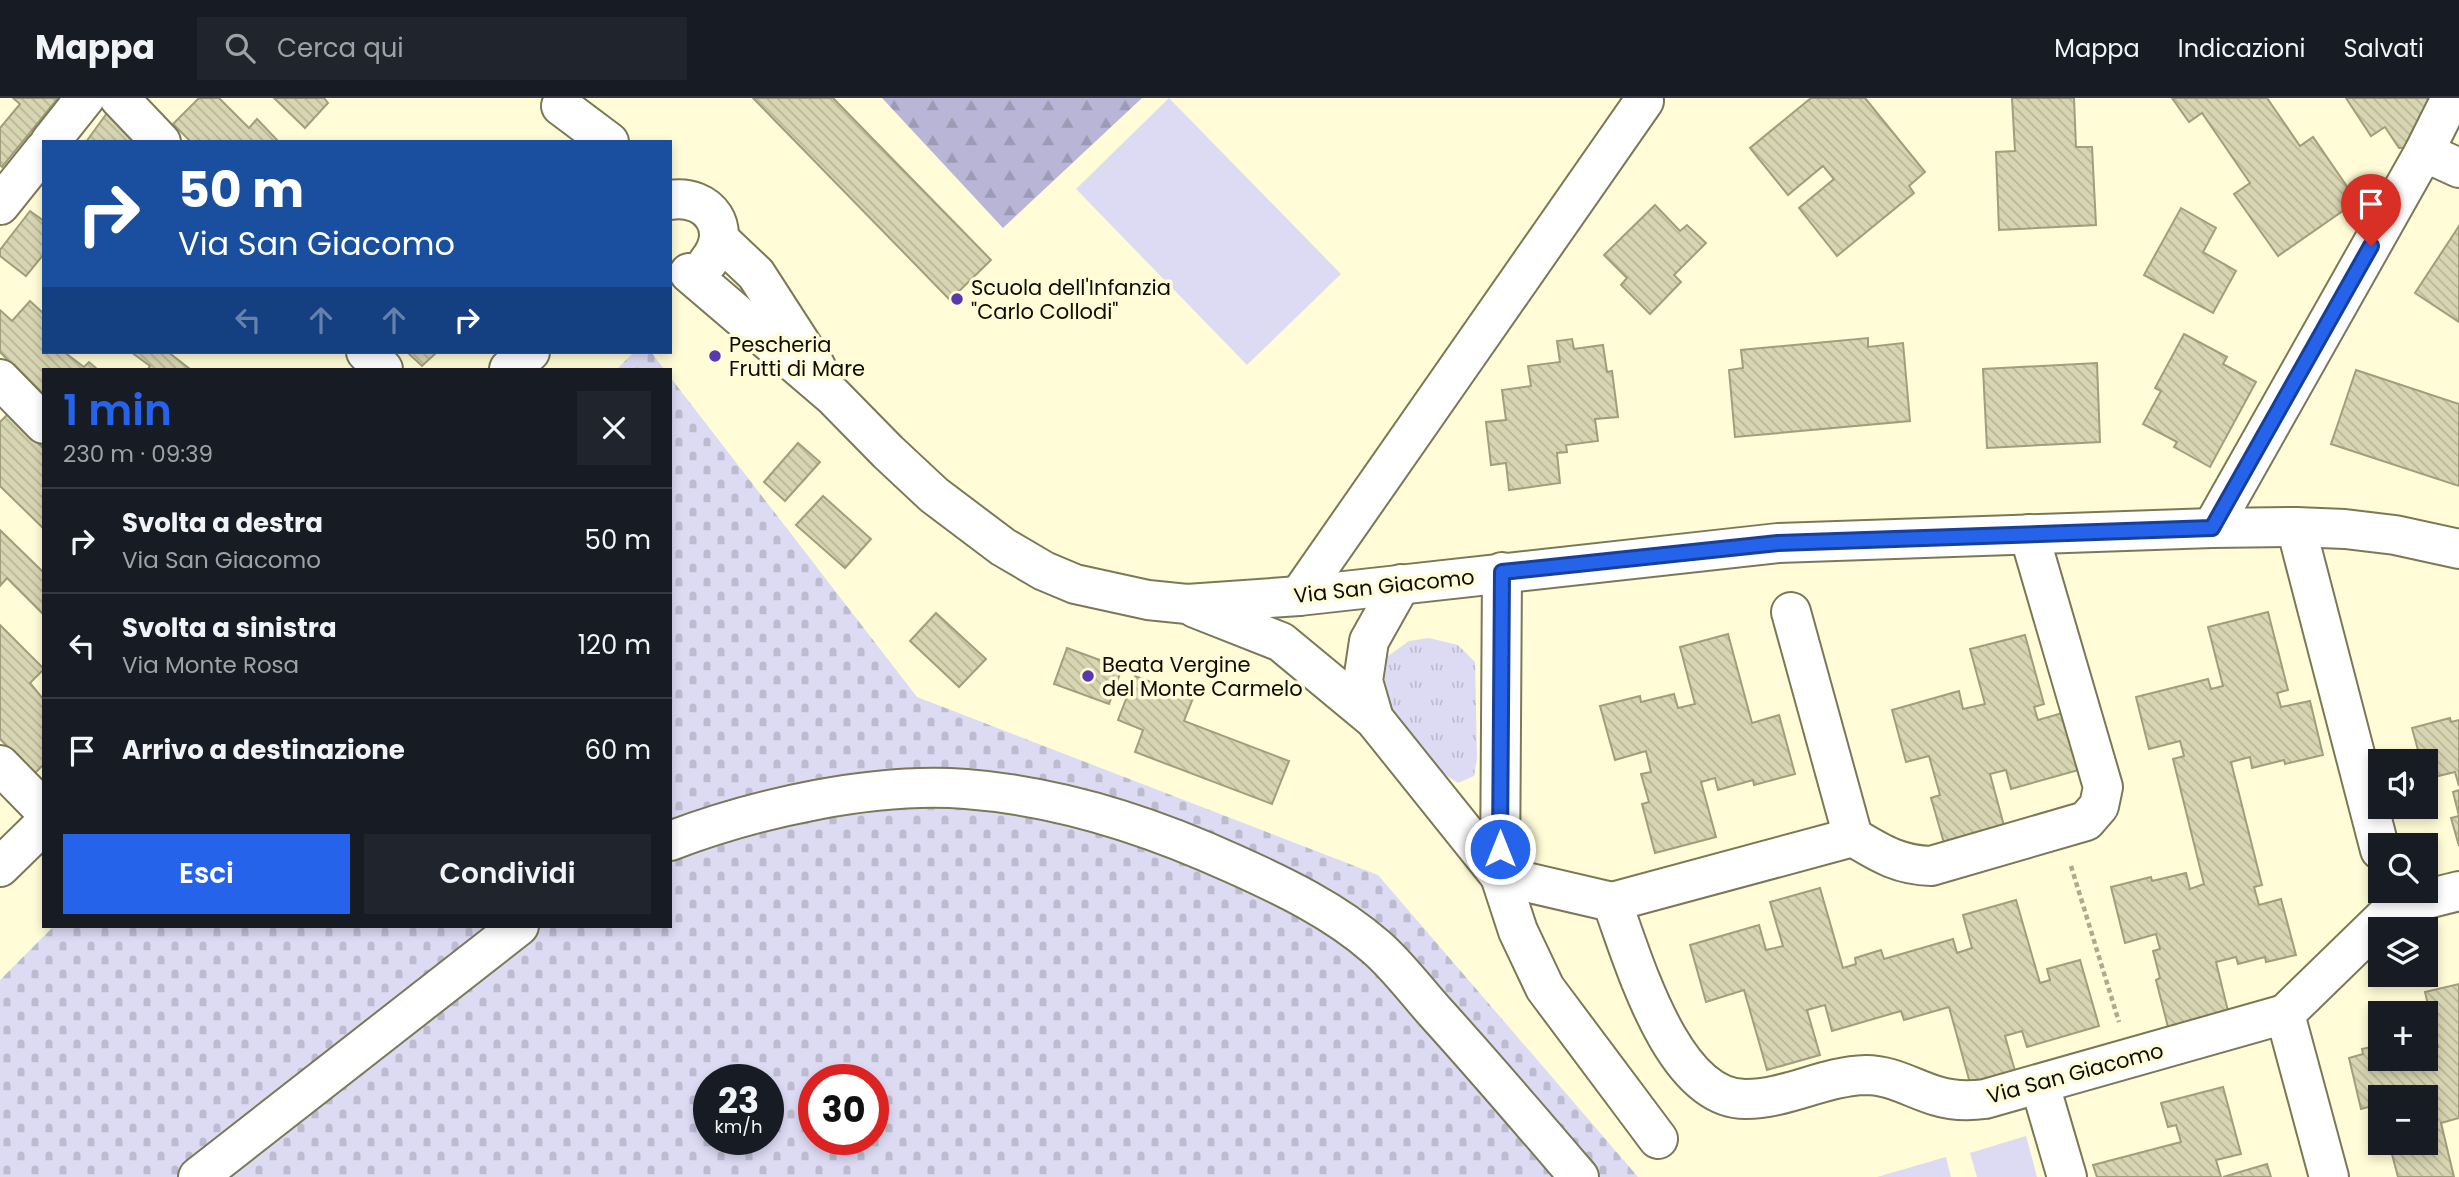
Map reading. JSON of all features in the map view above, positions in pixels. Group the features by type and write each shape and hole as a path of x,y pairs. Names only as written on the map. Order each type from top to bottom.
{"street":[{"path":"52,140 85,98"},
{"path":"119,98 159,140"},
{"path":"2212,528 2424,152 2451,98"},
{"path":"1299,596 1644,101"},
{"path":"557,102 586,140"},
{"path":"557,102 606,140"},
{"path":"0,205 42,152"},
{"path":"2424,152 2459,167"},
{"path":"675,195 698,202 710,211 717,224 719,239 716,250 700,268 676,272"},
{"name":"Via San Giacomo","path":"719,239 756,274 833,396"},
{"name":"Via San Giacomo","path":"676,272 833,396 918,482 1003,547 1044,571 1075,584 1129,597 1187,604 1299,596 1778,543 2296,527 2395,534 2459,549"},
{"path":"368,354 382,368"},
{"path":"510,368 528,354"},
{"path":"0,379 42,422"},
{"path":"2296,527 2376,833"},
{"path":"1187,604 1281,642 1374,719 1500,876 1612,902 1853,837 1898,862 1931,866 2060,830 2086,821 2094,814 2102,797 2103,787 2029,534"},
{"path":"1502,572 1500,876 1518,931 1545,988 1658,1139"},
{"path":"1374,719 1363,681 1369,641 1401,584"},
{"path":"1791,612 1853,837"},
{"path":"0,765 42,808"},
{"path":"672,840 782,807 871,793 947,788 1037,797 1138,825 1218,856 1286,888 1351,927 1377,947 1579,1177"},
{"path":"0,867 42,826"},
{"path":"2438,894 2459,891"},
{"name":"Via San Giacomo","path":"1612,902 1661,1025 1689,1068 1720,1095 1743,1099 1766,1097 1832,1078 1871,1075 1898,1080 1935,1095 1958,1100 1985,1099 2039,1085 2285,1014 2389,903"},
{"path":"198,1177 516,928"},
{"path":"2285,1014 2329,1177"},
{"path":"2039,1085 2067,1177"}],"path":[{"path":"2060,830 2131,1059"}],"green space":[{"path":"882,98 1142,98 1003,228"},
{"path":"1169,98 1341,274 1247,365 1076,189"},
{"path":"632,354 653,354 663,368 618,368"},
{"path":"672,380 917,697 1378,875 1638,1177 0,1177 0,980 52,928 672,928"},
{"path":"1429,638 1458,645 1475,662 1477,758 1474,776 1458,783 1444,774 1390,711 1384,684 1388,656 1409,641"},
{"path":"2026,1136 2037,1177 1977,1177 1970,1153"},
{"path":"1946,1157 1951,1177 1877,1177"}],"building":[{"path":"13,98 58,98 2,167 0,128 20,104"},
{"path":"199,98 219,98 249,128 257,119 277,140 189,140 173,124"},
{"path":"274,98 324,98 328,103 305,128"},
{"path":"753,98 833,98 991,260 950,300"},
{"path":"1811,98 1865,98 1925,172 1909,186 1914,193 1837,256 1799,208 1834,179 1823,166 1788,195 1750,148"},
{"path":"2012,98 2074,98 2076,147 2092,147 2096,225 1999,230 1996,152 2015,151"},
{"path":"2172,98 2267,98 2300,146 2313,137 2357,201 2278,256 2234,194 2250,183 2202,113 2189,122"},
{"path":"2346,98 2445,98 2418,148 2399,148 2385,127 2371,136"},
{"path":"107,113 132,140 87,140"},
{"path":"1655,205 1680,231 1687,225 1706,243 1674,275 1681,282 1650,314 1621,285 1627,278 1604,255"},
{"path":"2181,208 2216,228 2203,252 2236,271 2213,313 2144,275"},
{"path":"30,211 42,220 42,256 26,276 0,256 0,250"},
{"path":"2459,226 2459,322 2415,293"},
{"path":"30,301 42,312 42,354 67,354 84,367 89,362 96,368 42,368 42,395 0,352 0,310 12,321"},
{"path":"2184,334 2227,357 2223,364 2256,382 2210,467 2174,447 2177,442 2143,424 2161,391 2155,388"},
{"path":"1868,338 1868,347 1903,343 1910,421 1735,437 1729,370 1743,368 1741,350"},
{"path":"1572,339 1574,349 1603,345 1607,372 1612,371 1618,417 1595,419 1598,441 1566,445 1567,452 1557,453 1560,483 1509,490 1506,463 1491,465 1486,422 1506,420 1502,390 1531,386 1528,366 1560,362 1557,341"},
{"path":"134,354 171,354 189,368 149,368 150,366"},
{"path":"409,354 435,354 422,366"},
{"path":"2097,363 2100,442 1987,448 1983,369"},
{"path":"2356,370 2459,404 2459,486 2331,444"},
{"path":"8,414 42,447 42,527 0,486 0,422"},
{"path":"798,443 820,462 785,501 764,482"},
{"path":"823,496 871,539 845,568 796,525"},
{"path":"0,530 42,571 42,613 7,578 0,586"},
{"path":"2268,612 2288,690 2277,693 2281,707 2310,701 2323,755 2285,764 2284,760 2252,768 2250,757 2231,762 2262,885 2254,887 2259,905 2281,899 2296,955 2266,962 2265,957 2238,964 2236,957 2216,962 2230,1019 2170,1035 2156,980 2160,978 2153,951 2160,949 2156,934 2125,943 2111,887 2151,877 2152,881 2186,873 2190,889 2204,884 2173,759 2184,756 2180,741 2149,749 2136,697 2208,679 2211,689 2223,686 2208,627"},
{"path":"936,613 986,659 959,687 910,641"},
{"path":"0,625 42,667 42,671 30,683 42,698 42,766 34,774 0,739"},
{"path":"1728,634 1752,723 1779,715 1795,774 1754,785 1753,780 1718,790 1715,778 1701,782 1716,837 1655,853 1642,804 1649,802 1641,774 1651,772 1646,751 1615,760 1600,706 1640,696 1641,702 1674,694 1678,708 1695,704 1680,647"},
{"path":"2025,635 2044,704 2034,707 2038,720 2066,712 2082,769 2011,789 2006,770 1990,774 2006,833 1946,850 1931,798 1940,795 1929,756 1906,762 1892,710 1959,691 1963,709 1985,704 1970,649"},
{"name":"Beata Vergine del Monte Carmelo","path":"1067,648 1122,668 1109,704 1054,684"},
{"path":"1135,676 1193,698 1184,721 1289,761 1272,804 1135,752 1143,730 1118,720"},
{"path":"2450,718 2451,722 2459,720 2459,786 2455,772 2438,776 2438,749 2418,749 2412,728"},
{"path":"2459,790 2459,816 2453,792"},
{"path":"2459,816 2459,846 2451,818"},
{"path":"1820,888 1843,968 1856,964 1855,958 1881,950 1884,959 1953,939 1957,953 1972,948 1963,915 2016,900 2040,983 2050,980 2047,969 2080,960 2099,1026 2027,1047 2022,1031 2005,1036 2015,1071 1970,1083 1949,1007 1904,1020 1901,1011 1832,1031 1825,1005 1807,1010 1820,1055 1767,1070 1744,990 1706,1002 1690,945 1759,925 1766,950 1783,946 1770,902"},
{"path":"2459,984 2459,1118 2441,1123 2454,1177 2398,1177 2392,1155 2438,1155 2438,1085 2368,1085 2368,1107 2361,1109 2349,1058 2363,1054 2362,1049 2368,1048 2368,1071 2438,1071 2438,1001 2427,1001 2425,992"},
{"path":"2223,1087 2241,1154 2216,1160 2221,1177 2097,1177 2093,1165 2181,1142 2176,1125 2168,1127 2161,1103"},
{"path":"2267,1164 2271,1177 2223,1177"}],"place":[{"name":"Scuola dell'Infanzia \"Carlo Collodi\"","path":"957,299"},
{"name":"Pescheria Frutti di Mare","path":"715,356"},
{"name":"Beata Vergine del Monte Carmelo","path":"1088,676"}],"route":[{"path":"1500,849 1502,572 1778,543 2212,528 2371,246"}]}
